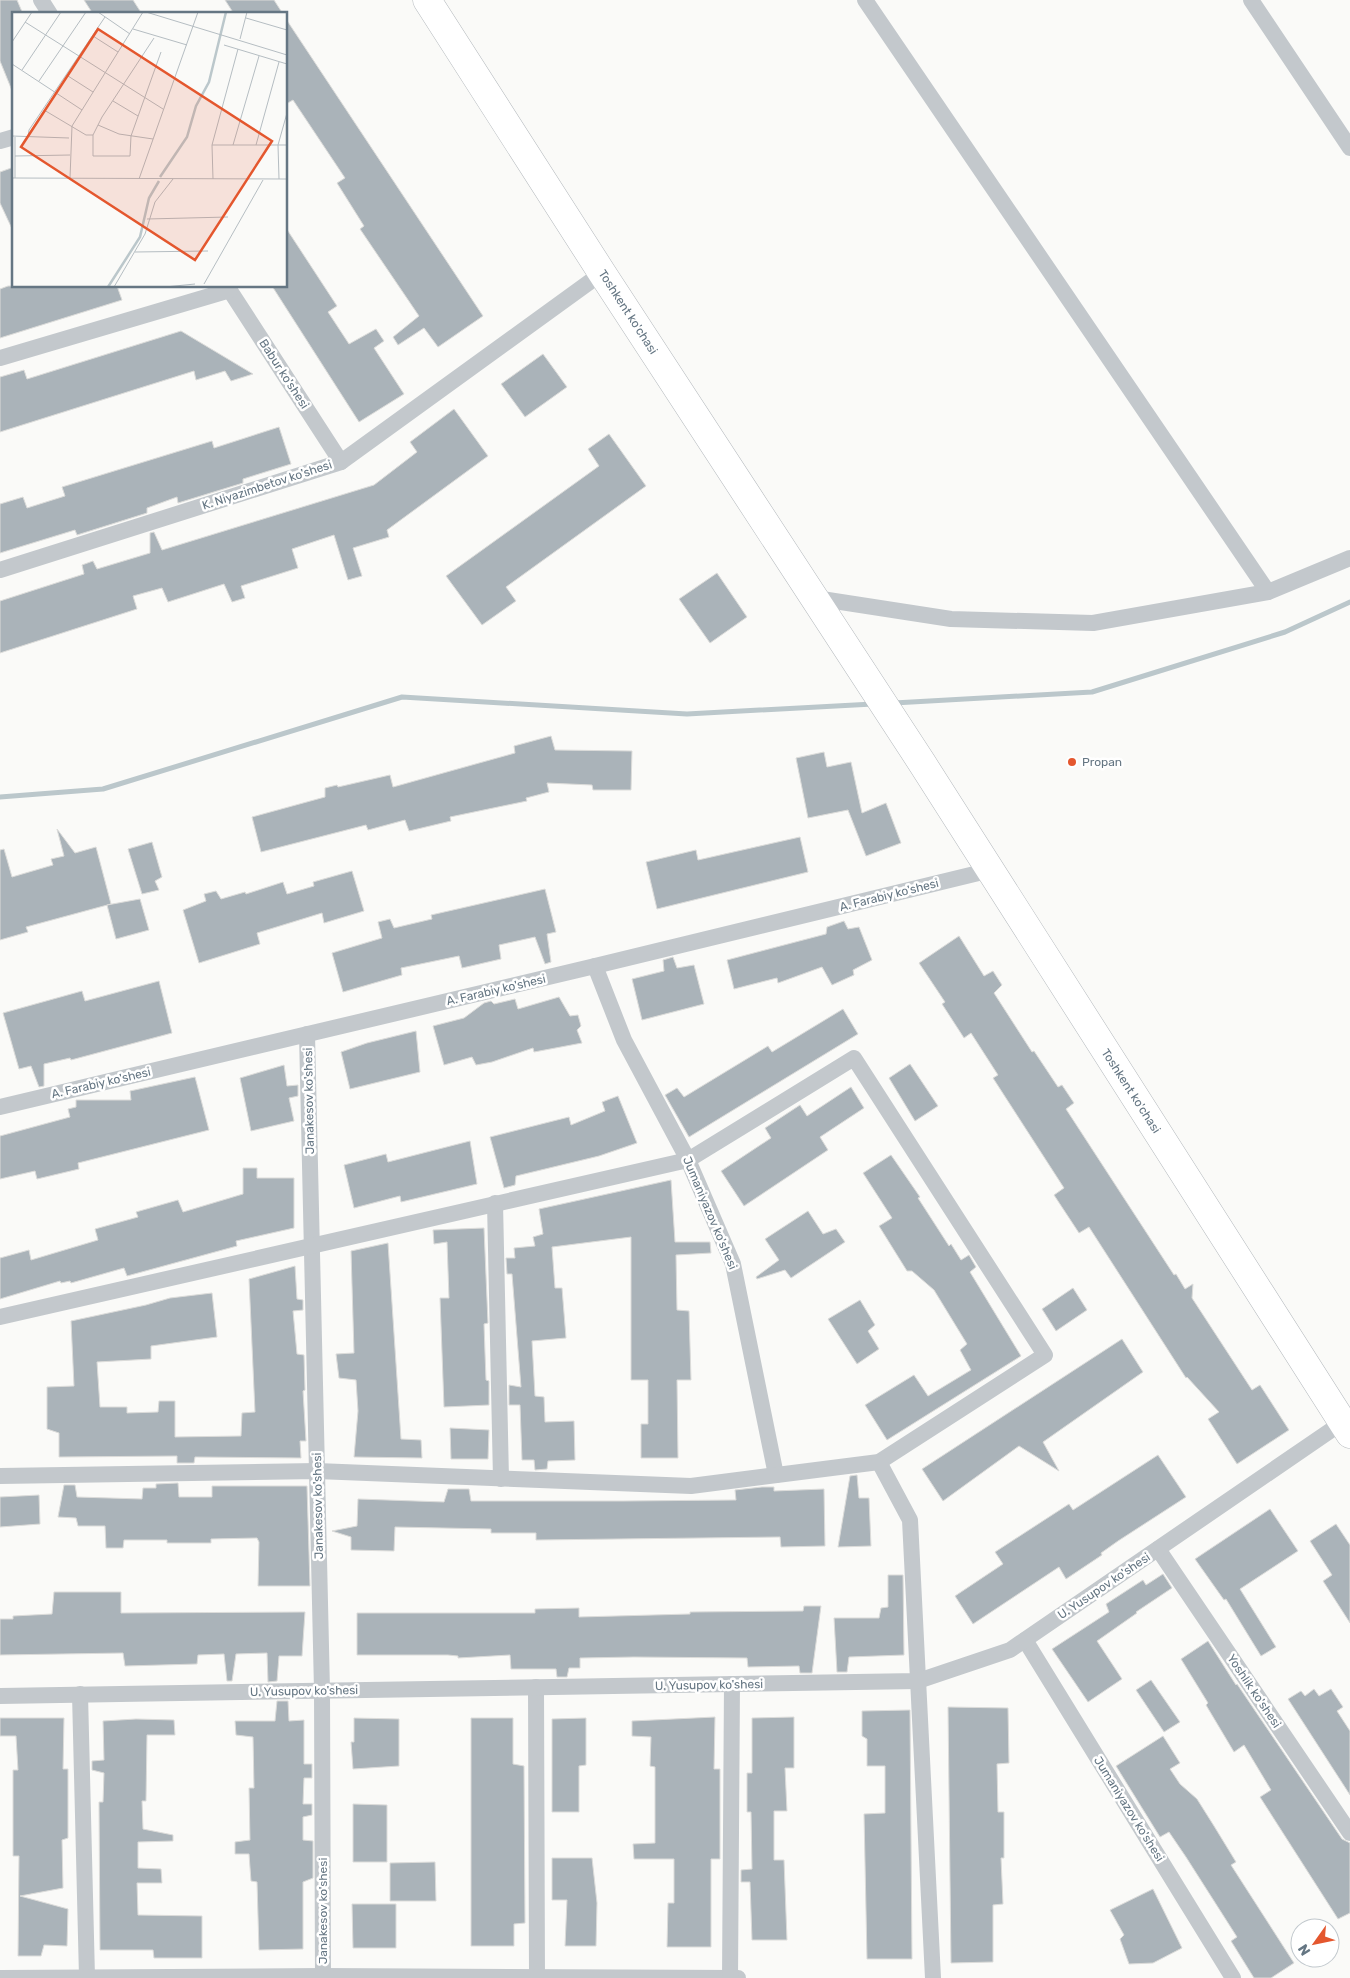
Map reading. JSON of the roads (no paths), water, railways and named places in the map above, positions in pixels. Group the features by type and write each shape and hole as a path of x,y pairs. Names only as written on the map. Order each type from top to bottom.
{"highway":[{"name":"Toshkent ko'chasi","path":"427,0 602,273 831,622 1346,1428"}],"street":[{"path":"41,0 49,12"},
{"path":"865,0 1268,592"},
{"path":"1251,0 1350,148"},
{"name":"K. Niyazimbetov ko'shesi","path":"0,570 341,462 602,273"},
{"path":"0,358 229,288"},
{"name":"Babur ko'shesi","path":"229,288 341,462"},
{"path":"815,598 950,619 1093,623 1268,592 1350,558"},
{"name":"A. Farabiy ko'shesi","path":"0,1106 595,966 990,870"},
{"name":"Jumaniyazov ko'shesi","path":"595,966 624,1040 688,1160 733,1264 776,1475"},
{"name":"Janakesov ko'shesi","path":"307,1034 322,1690 323,1977"},
{"path":"0,1317 688,1160 854,1058 1045,1355 879,1462 691,1486 317,1471 0,1476"},
{"path":"495,1204 500,1478"},
{"name":"U. Yusupov ko'shesi","path":"0,1696 918,1681 1010,1650 1158,1548 1346,1428"},
{"path":"879,1462 910,1520 933,1978"},
{"name":"Yoshlik ko'shesi","path":"1158,1548 1350,1833"},
{"name":"Jumaniyazov ko'shesi","path":"1024,1640 1229,1977"},
{"path":"730,1978 732,1684"},
{"path":"536,1687 537,1977"},
{"path":"80,1694 87,1977"},
{"path":"0,1978 738,1978"}],"waterway":[{"path":"894,703 1092,692 1285,632 1350,602"},
{"path":"0,797 103,789 402,697 687,714 873,704"}],"place":[{"name":"Propan","path":"1072,762"}]}
